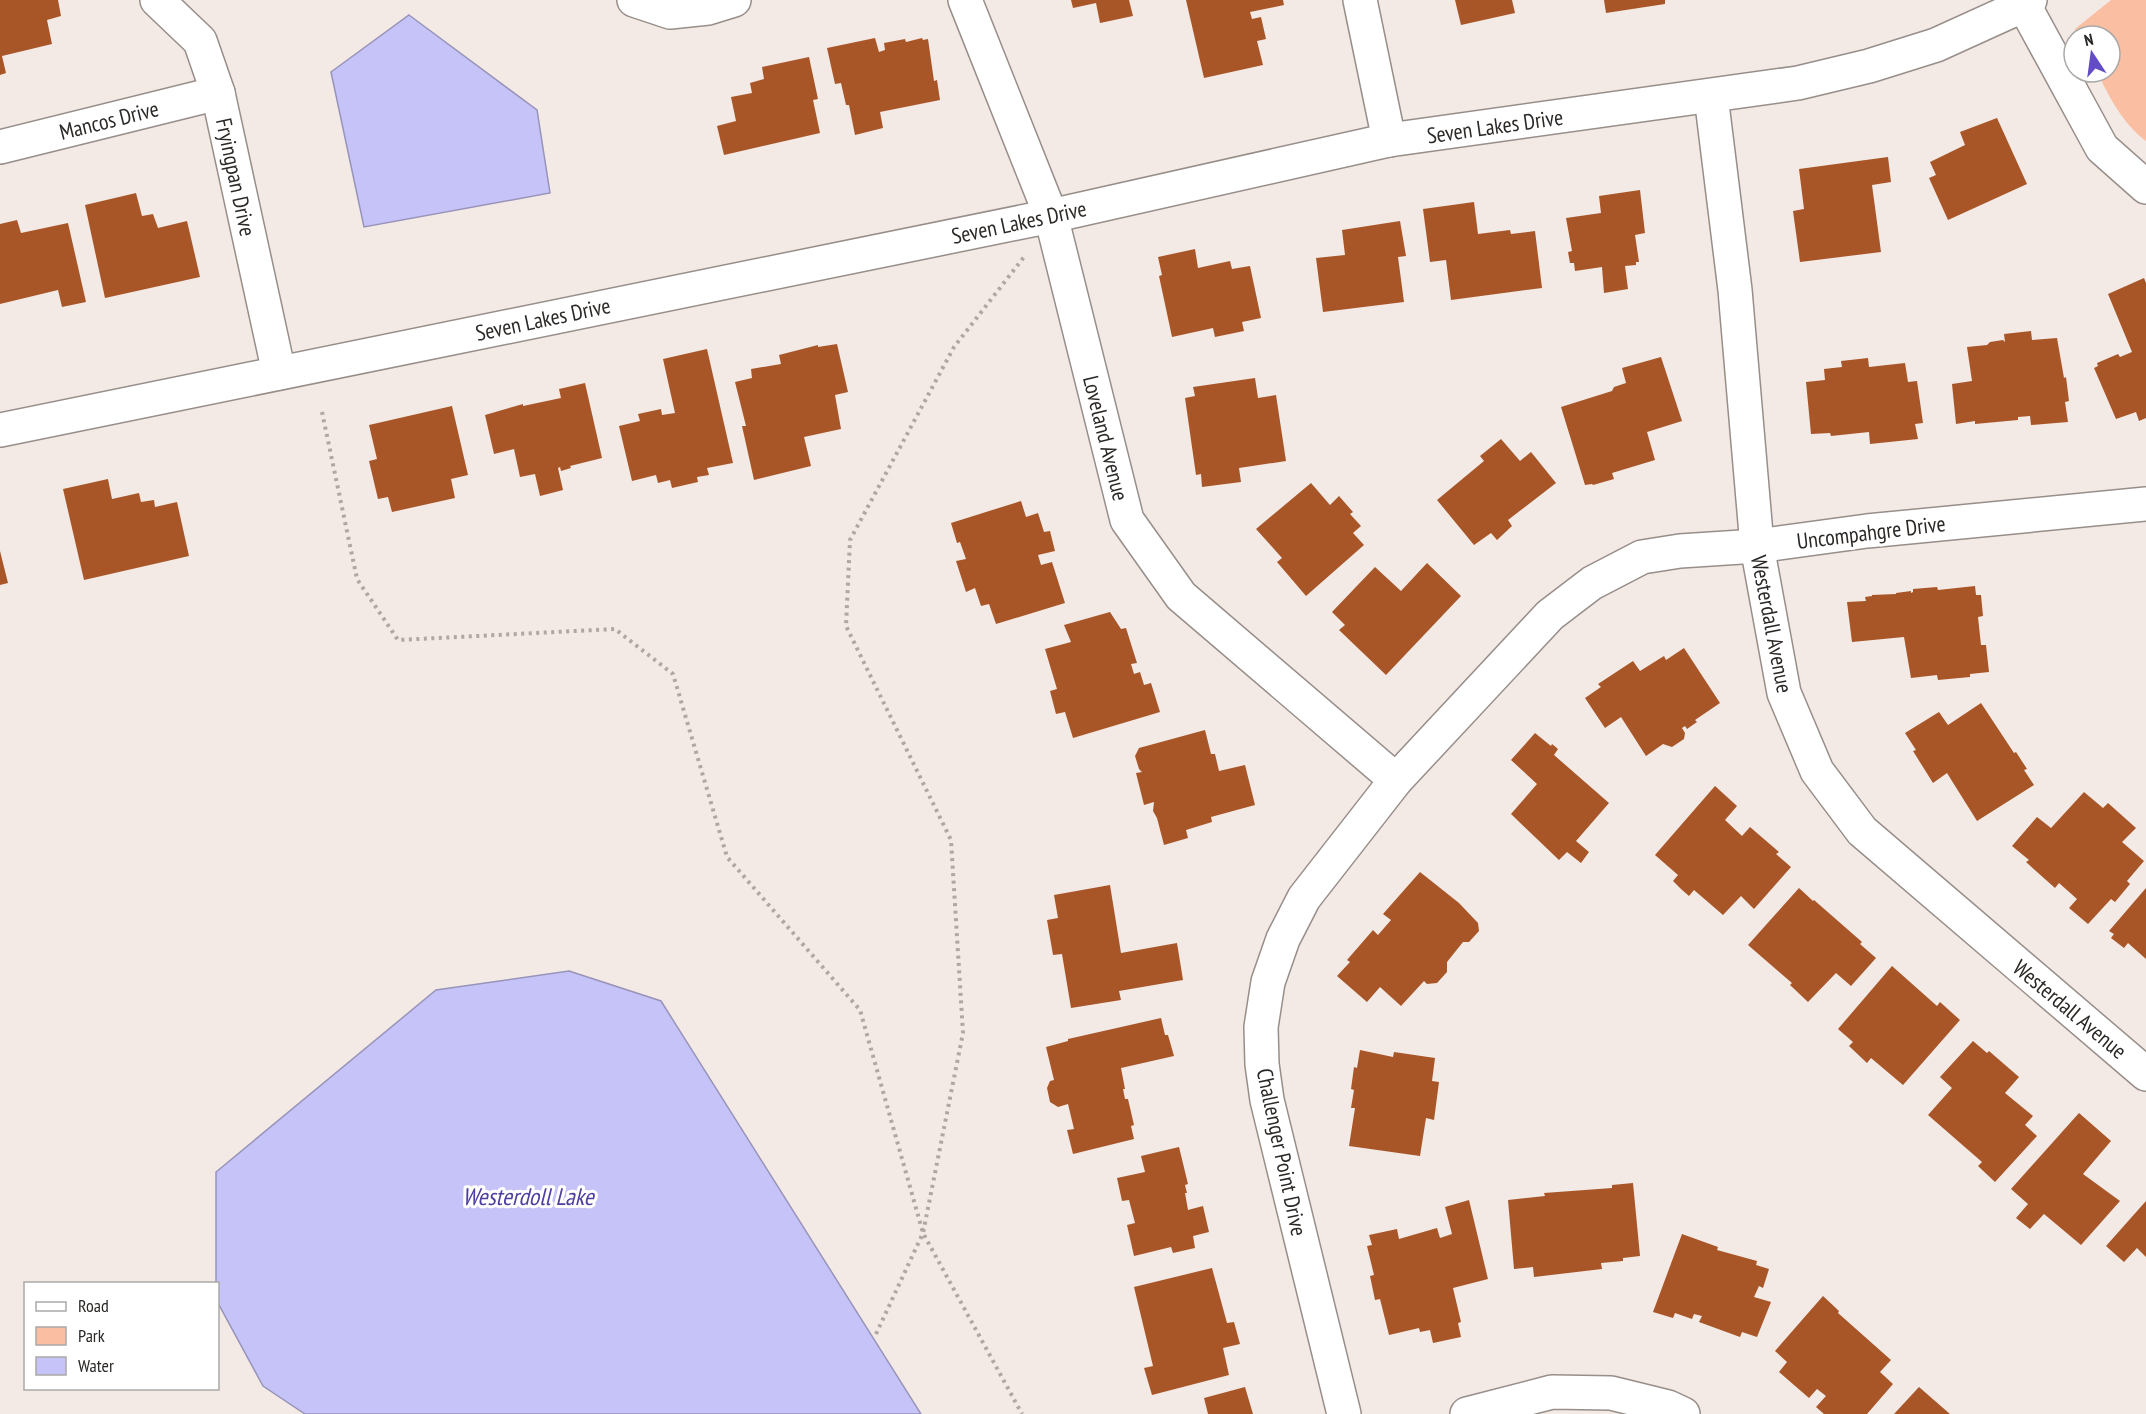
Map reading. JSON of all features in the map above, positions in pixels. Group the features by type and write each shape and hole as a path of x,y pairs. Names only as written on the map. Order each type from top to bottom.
{"street":[{"name":"Fryingpan Drive","path":"157,0 200,41 218,93 279,373"},
{"path":"634,0 670,12 708,8 734,0"},
{"name":"Loveland Avenue","path":"965,0 1051,216 1127,520 1180,596 1396,780"},
{"path":"1360,0 1389,140"},
{"path":"2027,2 2102,148 2146,188"},
{"name":"Seven Lakes Drive","path":"0,430 1051,216 1389,140 1798,83 1869,66 1936,45 2027,2"},
{"name":"Mancos Drive","path":"0,147 218,93"},
{"name":"Westerdall Avenue","path":"1711,96 1735,290 1757,546 1784,693 1817,771 1862,831 2146,1074"},
{"name":"Uncompahgre Drive","path":"1396,780 1550,615 1592,583 1642,557 1680,551 1757,546 1867,531 2146,504"},
{"name":"Challenger Point Drive","path":"1344,1414 1267,1100 1262,1064 1262,1027 1268,982 1282,939 1304,898 1396,780"},
{"path":"1467,1414 1552,1392 1611,1393 1668,1407 1683,1414"}],"path":[{"path":"876,1334 923,1233 963,1033 951,840 846,626 850,540 954,348 1024,257"},
{"path":"322,411 357,579 398,640 615,629 673,674 727,857 860,1010 923,1233 1022,1414"}],"green space":[{"path":"2111,0 2146,0 2146,141 2123,118 2103,84 2122,84 2122,24 2081,24"}],"water":[{"path":"409,15 537,110 550,193 364,227 331,72"},
{"name":"Westerdoll Lake","path":"569,971 661,1001 921,1414 305,1414 263,1386 219,1305 219,1282 216,1282 216,1172 436,990"}],"building":[{"path":"0,0 58,0 61,16 47,20 52,44 2,56 6,73 0,75"},
{"path":"1071,0 1129,0 1133,16 1100,23 1096,3 1073,8"},
{"path":"1186,0 1283,0 1284,5 1250,12 1252,19 1261,17 1266,39 1257,41 1263,65 1204,78"},
{"path":"1455,0 1512,0 1515,13 1461,25"},
{"path":"1604,0 1665,0 1665,4 1606,13"},
{"path":"875,38 879,52 885,50 884,43 905,39 906,42 922,38 923,40 928,39 934,81 937,80 940,100 880,112 883,128 855,135 849,105 846,105 841,83 835,84 827,48"},
{"path":"809,57 818,99 813,100 820,133 724,155 717,126 736,121 731,97 752,93 750,83 764,79 762,67"},
{"path":"1997,118 2027,184 1948,220 1929,178 1936,175 1930,162 1965,145 1960,132"},
{"path":"1888,157 1891,182 1872,185 1881,252 1800,262 1793,211 1804,209 1799,169"},
{"path":"1640,190 1645,233 1635,235 1639,262 1636,262 1636,265 1625,266 1628,289 1604,293 1602,267 1575,271 1574,263 1570,263 1568,252 1572,251 1566,218 1601,213 1599,196"},
{"path":"136,193 142,216 153,214 158,228 187,221 200,277 105,298 85,205"},
{"path":"1474,202 1478,234 1510,230 1511,234 1535,231 1542,288 1451,300 1446,260 1430,262 1423,209"},
{"path":"17,220 21,233 68,223 86,302 62,307 58,290 0,304 0,224"},
{"path":"1400,221 1406,256 1398,257 1404,302 1323,312 1316,258 1345,255 1342,230"},
{"path":"1195,249 1198,268 1230,261 1232,269 1250,266 1261,318 1242,322 1244,331 1215,337 1213,328 1172,337 1159,276 1162,275 1158,257"},
{"path":"2144,278 2146,283 2146,418 2139,421 2136,412 2116,419 2094,368 2098,366 2097,363 2118,354 2120,357 2132,352 2108,294"},
{"path":"2031,331 2032,340 2057,338 2064,378 2066,377 2069,401 2065,402 2068,422 2031,425 2030,416 2018,417 2018,420 1956,424 1952,384 1972,381 1967,347 1987,345 1990,342 2003,340 2005,342 2004,334"},
{"path":"837,344 848,392 835,395 841,429 804,437 811,466 754,480 742,426 746,426 735,382 752,378 751,369 781,364 779,355 818,345 818,347"},
{"path":"707,349 733,463 707,468 709,475 697,477 698,482 672,488 670,480 658,483 656,475 632,481 619,426 640,421 638,414 661,409 662,415 675,413 663,359"},
{"path":"1661,357 1682,421 1647,432 1655,460 1612,473 1614,479 1585,485 1561,407 1612,391 1614,387 1626,383 1622,368"},
{"path":"1868,358 1869,367 1905,363 1908,382 1917,381 1923,423 1915,424 1918,439 1870,444 1869,432 1831,436 1830,433 1811,434 1806,382 1825,380 1824,369 1842,367 1841,361"},
{"path":"1255,378 1258,398 1276,395 1286,461 1239,468 1241,482 1202,487 1201,474 1196,475 1185,398 1195,396 1193,387"},
{"path":"585,383 602,458 570,466 571,468 561,471 560,467 558,468 563,490 540,496 535,474 520,477 514,449 494,454 485,415 523,404 523,406 561,398 559,389"},
{"path":"452,406 468,475 451,479 455,498 392,512 388,497 378,499 369,461 377,459 369,425"},
{"path":"1501,439 1520,461 1531,452 1556,483 1508,520 1512,526 1497,540 1491,533 1474,545 1437,500 1484,461 1480,456"},
{"path":"108,479 112,499 139,493 141,502 154,500 155,507 177,502 189,556 84,580 63,489"},
{"path":"1311,483 1330,505 1339,496 1353,512 1350,514 1361,526 1353,533 1364,545 1306,596 1277,562 1282,558 1256,529"},
{"path":"1021,501 1026,517 1038,513 1044,532 1050,531 1055,551 1038,555 1041,565 1052,562 1065,603 996,624 989,604 981,606 975,588 966,592 956,561 966,559 960,542 957,543 951,523"},
{"path":"0,551 8,583 0,585"},
{"path":"1427,563 1461,596 1386,675 1339,630 1345,625 1332,612 1375,567 1401,591"},
{"path":"1975,586 1976,595 1981,595 1983,616 1978,617 1981,645 1986,645 1989,672 1970,674 1970,677 1938,680 1937,675 1911,678 1904,637 1852,642 1847,602 1866,601 1865,597 1872,595 1911,591 1911,593 1913,589 1937,587 1938,590"},
{"path":"1110,612 1121,629 1126,628 1137,663 1131,664 1134,674 1140,672 1144,685 1151,683 1160,712 1073,738 1065,712 1056,714 1050,691 1057,689 1045,649 1071,642 1064,625"},
{"path":"1684,648 1720,703 1695,720 1697,722 1687,729 1685,726 1682,728 1685,733 1684,739 1672,747 1663,744 1646,756 1621,717 1605,728 1585,698 1601,687 1598,684 1633,661 1640,671 1664,656 1666,660"},
{"path":"1981,703 2027,769 2024,770 2034,785 1977,821 1947,773 1933,783 1913,751 1916,750 1905,733 1939,712 1948,725"},
{"path":"1205,730 1211,754 1215,754 1219,771 1245,765 1255,805 1211,817 1212,822 1186,830 1188,838 1164,845 1153,811 1154,802 1144,805 1136,773 1142,772 1135,756 1139,748"},
{"path":"1535,733 1558,749 1554,755 1609,803 1576,841 1589,852 1581,863 1567,852 1559,860 1511,814 1537,784 1511,760"},
{"path":"1715,786 1737,806 1725,820 1742,836 1750,827 1779,852 1776,854 1791,867 1754,909 1741,896 1723,915 1694,890 1689,896 1681,889 1673,881 1678,875 1655,855"},
{"path":"2084,792 2103,808 2108,803 2136,828 2122,842 2144,861 2127,881 2130,884 2115,902 2111,899 2088,924 2069,908 2077,899 2059,883 2055,888 2026,862 2029,860 2012,846 2037,817 2051,828"},
{"path":"1420,872 1459,903 1478,923 1479,931 1469,942 1463,942 1447,962 1447,972 1437,983 1427,984 1424,981 1401,1006 1380,987 1367,1002 1337,976 1350,962 1347,960 1373,930 1378,935 1391,920 1383,914"},
{"path":"1110,885 1121,953 1177,943 1183,980 1119,991 1121,1000 1071,1008 1062,954 1053,955 1047,920 1058,918 1054,895"},
{"path":"1799,888 1862,942 1860,944 1876,958 1851,986 1836,973 1808,1002 1790,985 1792,983 1748,945"},
{"path":"2146,888 2146,959 2128,943 2124,948 2111,938 2114,934 2109,931"},
{"path":"1892,966 1937,1006 1940,1002 1960,1020 1903,1085 1871,1058 1867,1063 1849,1046 1853,1042 1838,1029"},
{"path":"1161,1018 1174,1056 1121,1068 1125,1099 1128,1099 1134,1125 1131,1126 1134,1139 1073,1154 1067,1130 1074,1129 1068,1104 1058,1107 1050,1102 1047,1088 1050,1081 1054,1080 1046,1047 1068,1041 1068,1039"},
{"path":"1973,1041 1987,1053 1989,1051 2019,1077 2005,1093 2033,1116 2025,1125 2037,1136 1995,1182 1978,1166 1982,1162 1928,1115 1952,1088 1940,1077"},
{"path":"1360,1050 1393,1057 1394,1052 1435,1058 1432,1081 1439,1082 1434,1120 1426,1118 1420,1156 1349,1146 1355,1108 1351,1108 1354,1090 1351,1089 1354,1067 1357,1068"},
{"path":"2079,1113 2111,1141 2083,1174 2120,1201 2081,1245 2044,1214 2030,1229 2016,1218 2028,1204 2011,1189"},
{"path":"1179,1147 1188,1184 1185,1185 1187,1193 1185,1193 1188,1210 1203,1206 1209,1232 1193,1236 1195,1248 1173,1253 1171,1247 1134,1256 1127,1225 1135,1223 1129,1200 1122,1201 1117,1178 1145,1172 1141,1156"},
{"path":"1633,1183 1640,1256 1623,1258 1623,1261 1601,1263 1602,1269 1534,1277 1533,1267 1514,1269 1508,1200 1545,1196 1544,1193 1612,1188 1612,1185"},
{"path":"1469,1200 1488,1279 1453,1288 1461,1322 1458,1323 1461,1337 1433,1343 1430,1330 1420,1332 1419,1328 1389,1335 1380,1299 1375,1300 1370,1276 1374,1275 1367,1246 1372,1245 1369,1235 1397,1229 1399,1239 1437,1228 1440,1238 1452,1234 1445,1207"},
{"path":"2146,1201 2146,1257 2137,1248 2124,1262 2106,1246"},
{"path":"1682,1234 1718,1247 1717,1250 1757,1261 1756,1265 1769,1269 1763,1288 1759,1286 1754,1297 1771,1302 1757,1337 1742,1332 1740,1337 1699,1322 1702,1316 1694,1314 1692,1319 1675,1313 1673,1318 1653,1312"},
{"path":"1212,1268 1227,1323 1234,1322 1240,1344 1223,1348 1229,1375 1152,1395 1144,1368 1153,1366 1134,1287"},
{"path":"1823,1296 1839,1311 1838,1313 1891,1360 1880,1372 1893,1384 1867,1414 1824,1414 1816,1407 1826,1396 1817,1389 1809,1398 1779,1372 1787,1362 1775,1351"},
{"path":"1245,1387 1253,1414 1208,1414 1204,1398"},
{"path":"1919,1387 1950,1414 1894,1414"}]}
